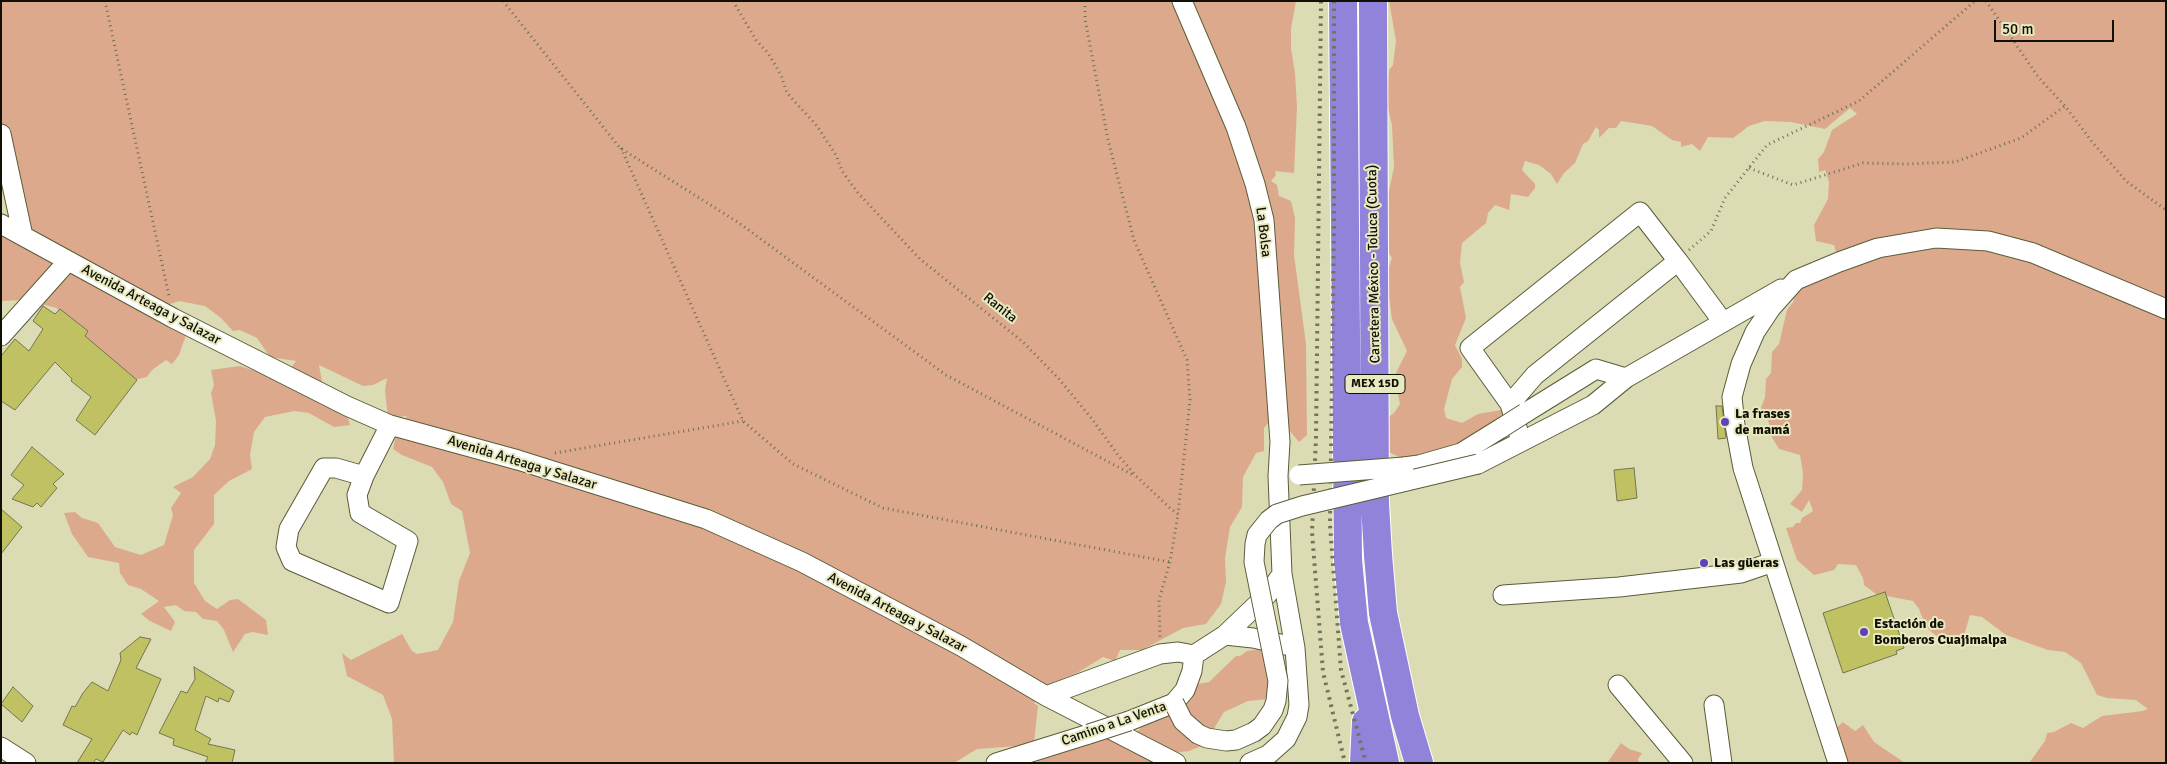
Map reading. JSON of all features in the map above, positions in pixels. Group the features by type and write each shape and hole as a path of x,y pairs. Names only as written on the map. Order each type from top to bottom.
{"highway":[{"name":"Carretera México - Toluca (Cuota)","path":"1343,1 1348,560 1354,623 1385,763"},
{"name":"Carretera México - Toluca (Cuota)","path":"1373,1 1375,504 1378,555 1384,613 1405,716 1418,763"},
{"path":"1364,763 1367,685"}],"street":[{"name":"La Bolsa","path":"1182,1 1236,127 1255,184 1264,220 1280,442 1278,476"},
{"path":"1,134 23,236"},
{"path":"1520,441 1517,408 1470,348 1640,212 1723,322"},
{"name":"Avenida Arteaga y Salazar","path":"1,224 173,318 347,406 390,425 518,460 706,519 793,558 961,646 1046,696 1176,763"},
{"path":"1174,703 1183,721 1198,734 1207,738 1226,741 1236,740 1254,732 1262,726 1273,710 1278,681 1254,562 1255,544 1258,535 1276,514 1302,506 1478,464 1593,405 1626,378 1796,280 1838,262 1878,248 1936,238 1988,241 2033,253 2166,310"},
{"path":"1,336 68,261"},
{"path":"1250,763 1268,755 1278,747 1289,733 1297,717 1299,705 1295,648 1282,574 1278,476 1404,467 1419,465 1461,453 1503,426 1517,408 1535,375 1678,261"},
{"path":"1796,280 1771,308 1755,332 1741,364 1732,397 1743,468 1838,763"},
{"path":"1517,408 1596,368 1626,378"},
{"path":"364,476 336,468 324,468 289,529 286,547 292,561 389,603 408,540 360,513 358,495 364,476 390,425"},
{"path":"1503,595 1619,587 1740,573 1773,562"},
{"path":"1046,696 1160,654 1178,652 1194,655 1225,635 1267,595 1282,574"},
{"path":"1225,635 1253,638 1295,648"},
{"name":"Camino a La Venta","path":"996,763 1130,721 1174,703 1185,690 1192,670 1194,655"},
{"path":"1618,685 1683,763"},
{"path":"1714,705 1722,763"},
{"path":"1,747 26,763"}],"path":[{"path":"104,1 173,318"},
{"path":"503,1 620,148 743,421 793,464 883,508 1170,562"},
{"name":"Ranita","path":"733,1 756,40 768,54 781,75 787,93 817,126 836,155 842,171 858,193 920,259 1023,342 1059,379 1092,419 1118,456 1136,476 1178,514"},
{"path":"1085,1 1085,19 1108,140 1134,240 1187,360 1190,400 1178,514 1170,562 1159,600 1160,654"},
{"path":"1678,261 1711,231 1725,198 1767,145 1859,101 1975,1"},
{"path":"1986,1 2039,78 2065,106 2093,143 2126,181 2166,210"},
{"path":"1749,168 1793,185 1863,163 1955,162 2021,138 2065,106"},
{"path":"620,148 739,222 946,375 1136,476"},
{"path":"518,460 743,421"}],"shaded area":[{"path":"1,1 1296,1 1291,29 1297,107 1294,173 1275,171 1276,175 1271,181 1277,185 1279,196 1291,201 1295,218 1294,255 1306,344 1307,435 1299,442 1288,429 1273,417 1264,428 1264,451 1256,453 1243,477 1242,507 1230,527 1225,558 1226,582 1221,604 1206,624 1183,628 1142,650 1120,650 1115,661 1103,657 1077,673 1047,685 1034,703 1038,706 1034,742 1026,751 1019,746 977,749 954,763 394,763 392,719 383,695 347,676 342,653 351,660 402,634 412,651 417,654 438,650 453,622 459,581 470,553 462,511 451,504 443,482 432,467 402,455 393,449 396,435 407,416 388,418 385,390 387,378 373,385 363,386 319,365 324,393 342,398 350,425 334,427 309,413 294,411 265,417 254,432 250,455 252,469 229,481 214,495 214,524 194,550 194,583 205,601 217,609 230,600 238,599 266,620 268,635 253,632 245,634 233,652 224,630 217,621 203,619 196,612 184,611 176,605 164,607 175,622 171,631 150,621 141,614 159,601 141,589 128,585 120,573 119,563 88,557 72,534 64,513 75,512 82,518 98,523 115,547 141,555 164,545 173,515 171,508 181,493 173,487 193,477 210,459 215,445 216,421 211,393 214,385 211,370 240,366 255,371 276,371 290,369 296,361 270,357 257,338 240,330 233,331 221,318 205,306 179,301 165,306 186,335 179,355 172,364 166,360 152,370 147,377 124,382 70,343 57,308 24,300 1,301 1,223 10,221 13,200 1,189"},
{"path":"1389,1 2166,1 2166,763 2029,763 2045,741 2047,733 2054,732 2071,723 2083,728 2102,716 2148,709 2136,700 2107,698 2097,695 2081,663 2065,652 2048,650 2006,635 1982,617 1970,615 1963,639 1949,647 1926,627 1919,609 1913,601 1876,594 1864,585 1863,578 1856,565 1838,564 1834,570 1814,575 1797,560 1786,528 1800,523 1802,518 1813,511 1809,500 1802,512 1790,504 1802,490 1803,473 1800,455 1779,449 1770,434 1769,423 1761,408 1765,397 1766,379 1771,373 1772,352 1779,344 1787,310 1794,301 1791,290 1838,258 1834,245 1816,241 1814,225 1828,199 1829,182 1825,170 1819,172 1818,159 1824,152 1832,130 1857,114 1850,108 1825,129 1791,122 1765,121 1749,126 1733,138 1708,137 1700,151 1692,144 1681,147 1681,142 1672,140 1652,126 1621,121 1616,128 1609,128 1599,138 1599,130 1596,127 1588,141 1583,144 1575,163 1564,173 1557,184 1551,174 1539,165 1525,161 1522,170 1535,184 1535,188 1528,197 1511,194 1509,210 1495,205 1488,213 1486,223 1462,243 1460,263 1464,282 1460,287 1466,318 1455,345 1462,359 1462,367 1452,379 1444,409 1446,418 1462,423 1478,414 1501,410 1514,418 1490,434 1409,465 1383,449 1387,418 1394,413 1400,404 1396,384 1392,381 1407,351 1392,319 1386,275 1392,258 1385,247 1380,213 1388,196 1394,167 1392,125 1387,104 1389,70 1393,65 1396,41"},
{"path":"1260,649 1267,666 1273,670 1269,699 1248,701 1224,712 1204,745 1189,751 1172,753 1159,763 1038,763 1039,752 1081,747 1102,739 1132,736 1140,729 1146,710 1160,709 1190,678 1198,684 1209,682 1236,656 1240,656 1247,651"},
{"path":"1843,722 1855,731 1863,725 1874,742 1905,763 1842,763 1832,732"},
{"path":"1621,743 1629,749 1642,753 1638,759 1639,763 1607,763"}],"building":[{"path":"43,306 55,314 60,309 88,331 85,336 137,380 95,435 76,420 91,397 71,381 72,379 55,362 15,410 1,401 1,356 15,339 29,351 43,329 33,321"},
{"path":"1716,406 1722,406 1726,438 1718,439"},
{"path":"32,447 64,474 53,484 57,488 41,507 37,503 33,507 12,499 24,485 11,475"},
{"path":"1634,468 1637,498 1617,501 1614,470"},
{"path":"1,509 22,527 1,554"},
{"path":"1885,592 1904,648 1896,651 1897,654 1843,673 1823,613"},
{"path":"140,637 151,639 136,668 161,679 137,735 132,732 130,735 123,730 103,762 96,759 93,763 77,763 92,739 63,725 72,706 75,707 92,682 108,691 121,660 120,653"},
{"path":"194,667 234,691 229,702 219,698 218,702 206,696 195,730 211,739 208,744 235,750 232,763 205,763 208,757 173,745 174,739 159,733 181,691 187,693 195,679"},
{"path":"13,687 33,706 22,722 1,704"}],"railway":[{"path":"1321,1 1316,438 1312,532 1323,672 1345,763"},
{"path":"1334,1 1334,227 1330,525 1341,670 1366,763"}],"place":[{"name":"La frases de mamá","path":"1725,422"},
{"name":"Las güeras","path":"1704,563"},
{"name":"Estación de Bomberos Cuajimalpa","path":"1864,632"}]}
